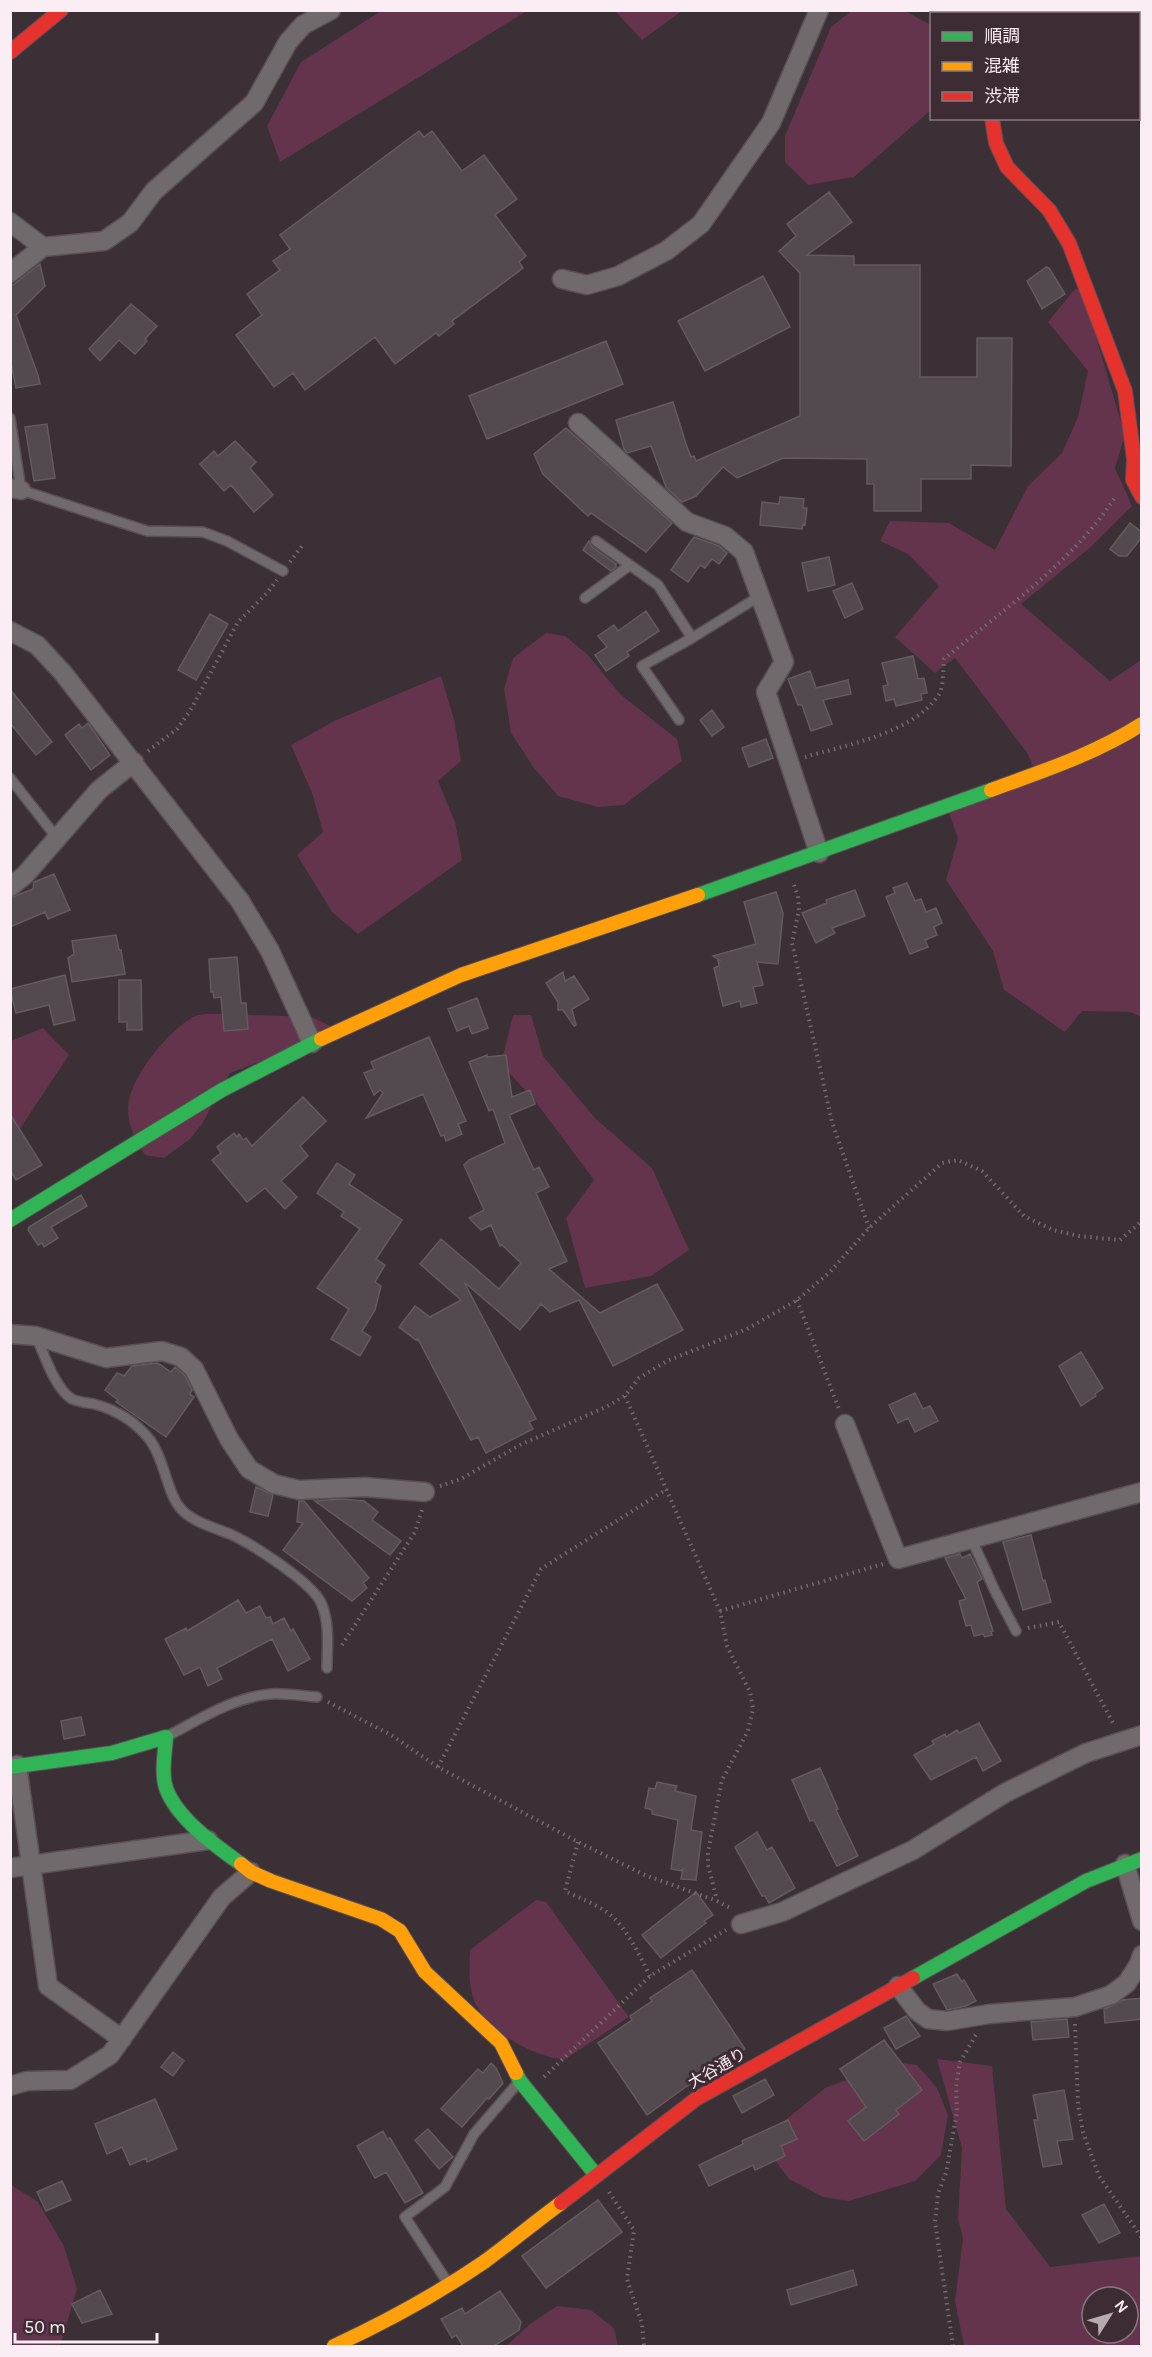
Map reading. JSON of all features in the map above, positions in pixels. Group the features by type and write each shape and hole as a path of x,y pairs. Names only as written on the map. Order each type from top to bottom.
{"street":[{"path":"10,52 61,10"},
{"path":"10,273 43,247 104,241 130,223 154,191 254,103 288,42 303,25 331,10"},
{"path":"562,279 587,285 618,276 666,251 701,224 771,123 819,10"},
{"path":"992,120 996,143 1007,167 1048,210 1068,243 1095,310 1125,391 1134,459 1133,480 1142,497"},
{"path":"10,222 43,247"},
{"path":"578,423 687,522 725,536 744,552 784,662 766,692 819,853"},
{"path":"10,631 37,645 63,673 240,901 270,951 312,1043"},
{"path":"10,1220 222,1090 312,1043 461,975 786,865 1081,757 1122,737 1142,724"},
{"path":"10,887 25,875 99,790 134,762"},
{"path":"10,1334 36,1336 106,1358 162,1351 182,1357 194,1370 229,1439 249,1469 274,1484 299,1490 365,1487 425,1492"},
{"path":"845,1424 898,1559 1142,1492"},
{"path":"741,1924 782,1912 913,1850 1005,1793 1086,1753 1142,1736"},
{"path":"122,2039 48,1986 32,1865 14,1766 112,1753 166,1737 163,1770 166,1788 175,1806 208,1840 251,1872 381,1919 400,1931 425,1972 501,2043 520,2081 596,2175"},
{"path":"10,1868 208,1840"},
{"path":"1133,1862 1142,1921"},
{"name":"大谷通り","path":"334,2346 388,2320 450,2285 485,2261 696,2099 1086,1881 1133,1862"},
{"path":"10,2086 27,2081 70,2080 110,2055 222,1897 251,1872"},
{"path":"898,1986 917,2011 928,2019 947,2021 989,2014 1075,2007 1111,1995 1127,1983 1142,1956"}],"lane":[{"path":"10,418 16,489 147,531 203,532 227,541 284,571"},
{"path":"596,541 658,585 692,638"},
{"path":"585,598 630,565"},
{"path":"679,720 642,666 760,596"},
{"path":"10,778 57,838"},
{"path":"36,1336 58,1384 72,1399 113,1409 136,1425 151,1442 163,1463 176,1501 182,1510 191,1517 247,1542 313,1590 322,1604 327,1625 327,1668"},
{"path":"972,1538 995,1591 1016,1631"},
{"path":"166,1737 214,1711 246,1699 271,1694 317,1696"},
{"path":"450,2285 405,2217 445,2187 474,2134 520,2081"}],"path":[{"path":"789,762 891,731 913,719 939,694 944,659 1073,551 1099,522 1122,485 1133,480"},
{"path":"134,762 177,729 190,711 238,622 267,593 304,543"},
{"path":"786,865 798,896 799,910 792,943 832,1122 869,1228"},
{"path":"327,1668 415,1532 422,1514 425,1492 461,1479 520,1445 606,1407 625,1396 639,1378 667,1361 747,1329 797,1300 830,1272 869,1228 942,1163 958,1160 982,1171 1024,1216 1053,1230 1079,1236 1120,1240 1142,1221"},
{"path":"797,1300 845,1424"},
{"path":"625,1396 720,1611 727,1646 750,1692 753,1709 748,1731 722,1780 708,1852 708,1865 717,1901"},
{"path":"438,1767 541,1569 667,1489"},
{"path":"720,1611 898,1559"},
{"path":"1016,1631 1059,1622 1123,1742"},
{"path":"317,1696 391,1735 438,1767 578,1842 645,1875 717,1901 732,1909 741,1924 725,1930 650,1976 529,2093"},
{"path":"578,1842 565,1891 614,1918 636,1948 650,1976"},
{"path":"1075,2007 1078,2105 1083,2132 1099,2176 1142,2238"},
{"path":"952,2346 935,2222 938,2193 946,2173 957,2112 956,2086 960,2062 989,2014"},
{"path":"596,2175 634,2230 627,2279 642,2324 644,2346"}],"shaded area":[{"path":"381,11 527,11 280,162 267,126 301,62"},
{"path":"615,11 682,11 642,40"},
{"path":"851,11 905,11 930,24 930,111 854,177 808,185 785,162 785,136 831,27"},
{"path":"1075,289 1082,290 1125,435 1115,468 1132,506 1092,546 1021,604 1110,681 1141,660 1141,1017 1130,1012 1082,1011 1065,1032 1004,990 993,951 946,880 958,838 947,808 1037,777 1028,754 955,658 935,673 895,637 939,586 908,554 880,541 890,521 949,523 995,550 1028,486 1062,453 1078,417 1088,371 1048,322"},
{"path":"546,633 565,636 588,655 620,694 677,739 682,761 624,805 598,807 558,796 534,768 511,733 504,689 513,658"},
{"path":"441,676 454,719 461,761 438,781 455,822 462,860 358,934 332,912 297,855 323,832 312,793 291,745 336,720"},
{"path":"206,1014 312,1017 340,1031 230,1073 202,1124 190,1139 164,1158 145,1155 129,1121 130,1096 151,1056 172,1033 193,1017"},
{"path":"513,1015 531,1015 543,1056 595,1118 652,1168 689,1250 651,1276 585,1288 566,1218 594,1180 535,1101 501,1064"},
{"path":"43,1028 69,1055 11,1142 11,1041"},
{"path":"536,1900 546,1902 629,2017 564,2060 539,2054 502,2034 483,2016 473,1999 470,1985 470,1950"},
{"path":"937,2059 992,2066 1006,2209 1050,2267 1141,2256 1141,2346 964,2346 955,2301 963,2238 958,2219 962,2148"},
{"path":"894,2062 917,2065 937,2088 948,2115 941,2155 915,2181 849,2201 823,2197 789,2179 768,2151 773,2130 825,2088"},
{"path":"10,2184 38,2202 64,2246 77,2289 60,2346 11,2346"},
{"path":"557,2306 591,2310 614,2328 618,2346 506,2346 530,2324"}],"building":[{"path":"419,131 424,137 432,131 462,171 484,155 517,199 495,215 526,256 519,262 523,268 452,321 454,324 439,336 436,333 395,364 375,337 305,390 293,373 274,387 236,335 262,315 247,294 280,270 273,261 290,249 280,235"},
{"path":"829,192 852,222 807,255 854,256 854,265 920,265 920,377 977,377 977,338 1012,338 1011,466 971,465 971,479 921,479 921,511 874,511 874,484 867,484 867,459 783,458 737,478 723,467 696,496 682,502 666,487 651,446 627,453 616,420 673,402 691,457 694,456 696,461 800,416 800,273 779,251 796,236 787,224"},
{"path":"40,264 45,286 16,315 40,384 16,388 10,358 10,284 13,285"},
{"path":"1046,267 1049,268 1065,294 1042,309 1027,281"},
{"path":"763,276 790,327 705,371 678,321"},
{"path":"131,304 157,326 135,354 119,340 100,361 89,349"},
{"path":"606,341 623,384 487,439 469,396"},
{"path":"47,424 55,478 34,481 25,427"},
{"path":"566,428 672,523 646,552 591,513 588,516 543,474 534,454"},
{"path":"235,441 256,462 250,468 273,495 254,512 231,485 224,491 200,464 214,451 218,456"},
{"path":"780,497 804,499 803,508 807,508 805,525 803,524 802,529 760,525 762,502 779,504"},
{"path":"1130,523 1142,532 1142,537 1127,556 1119,556 1110,549"},
{"path":"694,537 719,546 727,553 719,564 712,559 705,568 700,565 688,582 671,570"},
{"path":"589,541 592,547 616,564 616,567 611,571 583,550"},
{"path":"829,557 835,585 808,591 802,563"},
{"path":"852,583 863,609 845,618 833,591"},
{"path":"646,611 659,631 627,652 629,656 606,671 595,655 607,647 598,636 614,625 618,631"},
{"path":"210,614 228,624 196,680 178,670"},
{"path":"913,656 918,679 924,678 927,693 921,694 922,700 896,706 894,699 886,701 883,686 888,685 882,663"},
{"path":"810,671 816,688 848,680 851,694 823,700 832,724 811,731 802,705 798,705 788,679"},
{"path":"10,689 52,742 36,755 10,723"},
{"path":"712,710 724,727 712,736 700,720"},
{"path":"88,723 110,755 91,770 65,735 79,724 82,728"},
{"path":"766,739 773,758 749,767 742,748"},
{"path":"54,874 70,910 48,919 45,912 10,927 10,898 33,889 34,882"},
{"path":"907,883 915,901 921,899 926,912 936,908 942,923 934,927 937,935 925,940 928,947 910,954 886,897 895,893 893,888"},
{"path":"855,890 865,916 832,928 835,933 816,943 802,913 827,903 826,900"},
{"path":"776,892 783,913 778,964 757,962 763,985 753,987 757,1003 741,1007 740,1001 723,1006 714,968 719,966 719,960 713,956 756,944 744,902"},
{"path":"116,935 125,974 72,982 68,958 74,954 72,941"},
{"path":"237,957 241,1003 246,1003 248,1029 224,1031 221,997 214,998 211,992 209,959"},
{"path":"563,972 565,981 574,976 589,999 572,1009 576,1025 574,1026 563,1010 558,1010 558,1002 546,983"},
{"path":"65,975 75,1020 54,1025 49,1005 16,1013 10,989"},
{"path":"119,980 141,980 142,1030 127,1030 127,1022 119,1022"},
{"path":"477,998 488,1028 472,1034 469,1026 457,1031 448,1009"},
{"path":"429,1037 466,1121 458,1124 462,1134 446,1141 444,1135 441,1136 423,1094 366,1118 383,1093 380,1090 374,1095 364,1073 374,1069 371,1062"},
{"path":"487,1055 487,1057 506,1055 512,1097 530,1090 535,1104 509,1115 534,1170 539,1167 549,1187 536,1193 567,1261 549,1269 600,1313 657,1284 683,1330 613,1366 579,1300 550,1312 541,1304 520,1330 464,1282 536,1419 529,1422 533,1429 486,1453 478,1437 471,1440 418,1339 416,1340 399,1327 415,1306 430,1317 461,1300 420,1264 441,1239 499,1289 521,1263 502,1245 500,1246 491,1225 481,1230 469,1218 484,1210 464,1165 469,1160 505,1143 493,1109 489,1111 469,1062"},
{"path":"303,1097 326,1121 300,1146 308,1156 281,1181 297,1197 285,1209 265,1188 247,1202 212,1160 221,1153 217,1147 234,1133 237,1137 239,1134 243,1140 246,1138 252,1146"},
{"path":"10,1114 42,1165 16,1180 10,1170"},
{"path":"337,1163 355,1175 349,1184 402,1220 376,1259 385,1265 375,1282 381,1286 375,1310 362,1331 371,1337 360,1356 331,1339 349,1309 317,1288 360,1229 341,1216 344,1212 317,1193"},
{"path":"81,1195 87,1206 51,1227 58,1238 44,1247 42,1243 38,1245 28,1230 29,1227"},
{"path":"1081,1352 1103,1388 1081,1406 1059,1366"},
{"path":"158,1363 171,1372 175,1367 185,1376 192,1390 190,1394 194,1397 166,1437 116,1402 118,1400 105,1390 117,1373 124,1376 132,1366"},
{"path":"915,1393 923,1409 930,1406 938,1421 915,1432 908,1418 898,1423 889,1405"},
{"path":"256,1487 273,1495 268,1516 250,1512"},
{"path":"341,1499 364,1501 378,1512 372,1520 401,1541 390,1555 315,1501"},
{"path":"299,1501 304,1501 369,1578 363,1583 367,1588 352,1601 283,1550 303,1523 297,1522"},
{"path":"1031,1535 1051,1602 1023,1610 1003,1542"},
{"path":"960,1554 962,1558 970,1554 982,1579 977,1582 993,1631 992,1635 974,1636 971,1625 966,1626 959,1601 966,1599 945,1558"},
{"path":"238,1600 246,1613 260,1606 266,1618 270,1617 273,1624 284,1618 310,1659 288,1671 272,1639 217,1668 222,1679 208,1686 200,1667 184,1675 165,1639 186,1628 187,1631"},
{"path":"81,1717 85,1735 64,1739 61,1721"},
{"path":"979,1723 1001,1761 983,1771 976,1757 931,1780 914,1755 934,1744 932,1741 945,1734 946,1737 957,1730 959,1733"},
{"path":"820,1768 838,1809 836,1810 858,1856 837,1866 814,1820 810,1821 792,1780"},
{"path":"657,1782 677,1786 675,1791 696,1796 691,1830 702,1832 696,1880 681,1879 683,1868 682,1871 671,1869 678,1820 652,1814 652,1810 645,1808 649,1788 655,1789"},
{"path":"757,1832 767,1850 772,1847 795,1888 769,1903 765,1896 762,1896 735,1847"},
{"path":"696,1892 713,1915 661,1958 642,1935"},
{"path":"692,1970 745,2049 647,2115 598,2043 632,2020 630,2016 652,2001 650,1998"},
{"path":"957,1974 962,1982 964,1980 976,2001 966,2006 947,2010 933,1984"},
{"path":"1142,1998 1142,2019 1105,2023 1104,2009 1123,2000"},
{"path":"906,2016 920,2036 896,2049 884,2028"},
{"path":"1067,2019 1069,2037 1033,2040 1031,2022"},
{"path":"884,2040 922,2090 896,2110 899,2114 864,2141 848,2121 866,2107 840,2069"},
{"path":"173,2052 184,2061 173,2076 161,2067"},
{"path":"491,2063 503,2083 462,2127 441,2109 478,2069 483,2073"},
{"path":"765,2079 774,2095 742,2113 733,2096"},
{"path":"1064,2090 1073,2139 1057,2141 1062,2164 1043,2167 1034,2120 1038,2120 1033,2095"},
{"path":"155,2099 177,2149 147,2162 146,2158 130,2165 122,2147 107,2154 95,2124"},
{"path":"788,2120 797,2139 781,2146 785,2156 755,2170 753,2165 709,2186 699,2165 743,2144 742,2141"},
{"path":"428,2129 453,2157 439,2169 415,2140"},
{"path":"383,2131 387,2139 390,2138 423,2193 405,2203 386,2172 375,2178 357,2146"},
{"path":"62,2181 71,2200 46,2211 37,2192"},
{"path":"598,2200 622,2232 546,2288 522,2256"},
{"path":"1104,2204 1120,2233 1099,2243 1082,2215"},
{"path":"853,2270 857,2285 791,2305 787,2290"},
{"path":"100,2290 112,2314 82,2323 72,2304"},
{"path":"500,2291 521,2322 519,2330 494,2346 463,2346 456,2335 452,2338 441,2319 462,2308 465,2314"}],"traffic: fast":[{"path":"698,895 991,790"},
{"path":"10,1220 222,1090 321,1039"},
{"path":"10,1767 112,1753 166,1737 164,1776 171,1799 198,1831 241,1864"},
{"path":"913,1978 1086,1881 1142,1859"},
{"path":"516,2073 596,2175"}],"traffic: slow":[{"path":"991,790 1087,753 1142,724"},
{"path":"321,1039 461,975 698,895"},
{"path":"241,1864 251,1872 271,1881 381,1919 400,1931 425,1972 501,2043 516,2073"},
{"path":"334,2346 448,2285 484,2262 561,2203"}],"traffic: jam":[{"path":"10,52 61,10"},
{"path":"992,120 996,143 1007,167 1049,210 1069,243 1125,391 1134,459 1133,480 1142,497"},
{"path":"561,2203 696,2099 913,1978"}]}
